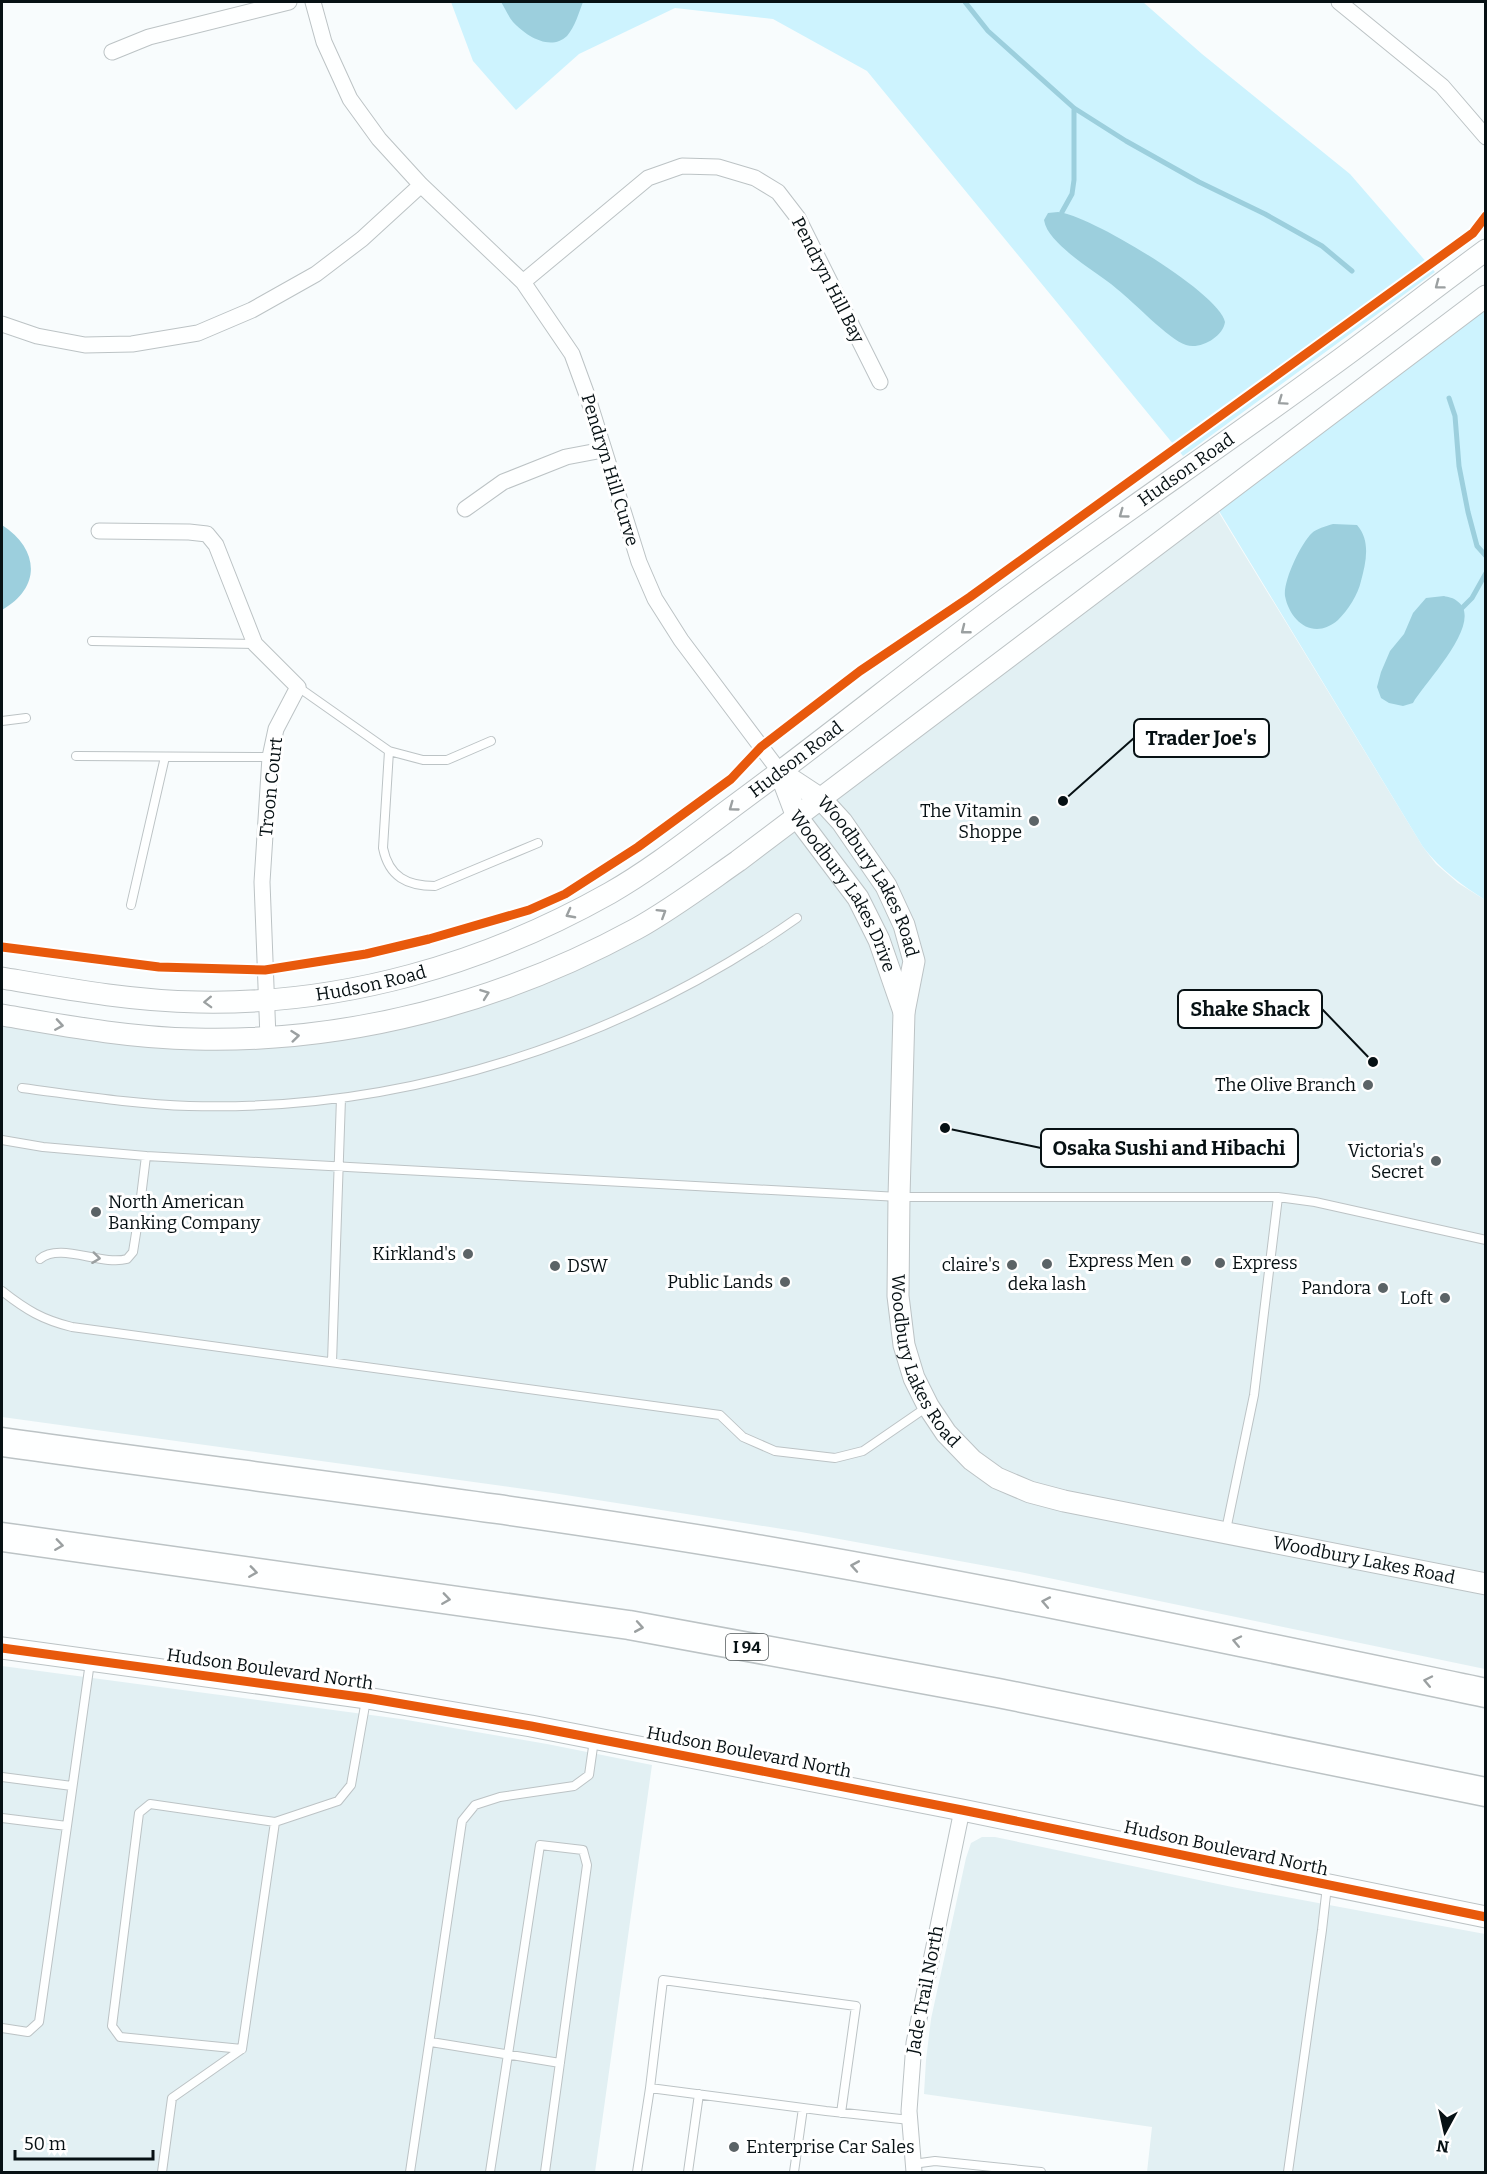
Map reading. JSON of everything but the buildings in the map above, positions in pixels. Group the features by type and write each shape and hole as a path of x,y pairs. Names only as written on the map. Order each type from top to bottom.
{"highway":[{"path":"2,1442 571,1520 748,1548 1060,1604 1485,1694"},
{"name":"I 94","path":"2,1537 629,1625 1010,1696 1485,1792"}],"street":[{"path":"112,52 149,37 289,2"},
{"name":"Pendryn Hill Curve","path":"313,2 324,42 350,99 379,139 421,185 523,282 572,354 588,395 639,562 655,599 681,640 780,772"},
{"path":"1339,2 1442,86 1485,137"},
{"name":"Pendryn Hill Bay","path":"523,282 648,178 682,166 718,167 755,178 778,192 798,218 880,382"},
{"path":"2,324 37,336 85,345 132,344 198,333 252,310 315,274 362,239 421,185"},
{"name":"Hudson Road","path":"2,978 144,999 199,1002 267,1000 329,993 419,974 518,939 614,891 661,860 1002,602 1190,465 1320,375 1485,250"},
{"path":"2,1015 142,1036 195,1039 268,1038 325,1033 428,1012 478,997 531,978 585,954 637,928 688,896 797,817 1485,296"},
{"path":"465,509 503,482 566,457 603,450"},
{"path":"99,531 207,534 216,545 255,644 298,687"},
{"name":"Troon Court","path":"268,1038 262,882 270,757 276,729 298,687"},
{"name":"Woodbury Lakes Road","path":"780,772 821,799 842,822 886,886 904,925 914,962 904,1011 899,1197 900,1321 904,1345 914,1378 928,1406 946,1433 972,1460 1005,1482 1030,1492 1064,1501 1485,1584"},
{"name":"Woodbury Lakes Drive","path":"780,772 797,817 858,898 879,940 904,1011"},
{"name":"Hudson Boulevard North","path":"2,1648 367,1698 594,1738 962,1810 1485,1917"},
{"name":"Jade Trail North","path":"913,2168 910,2120 911,2073 916,2026 962,1810"}],"lane":[{"path":"92,641 255,644"},
{"path":"298,687 389,751 423,760 447,760 491,741"},
{"path":"2,721 26,718"},
{"path":"389,751 383,848 385,861 396,876 417,886 435,886 538,843"},
{"path":"76,756 270,757"},
{"path":"131,905 165,757"},
{"path":"22,1088 188,1106 290,1103 341,1098 446,1077 557,1044 655,1002 717,970 797,918"},
{"path":"332,1362 341,1098"},
{"path":"2,1140 43,1147 146,1156 899,1197 1278,1197 1315,1202 1485,1240"},
{"path":"140,1205 146,1156"},
{"path":"1225,1533 1254,1395 1278,1197"},
{"path":"40,1259 52,1252 114,1260 127,1259 133,1252 137,1227"},
{"path":"2,1291 27,1311 50,1322 72,1327 720,1415 743,1437 775,1450 835,1458 863,1451 928,1406"},
{"path":"2,2028 28,2032 39,2022 90,1660"},
{"path":"242,2049 120,2037 112,2026 139,1813 150,1804 275,1822 338,1801 351,1785 367,1698"},
{"path":"410,2172 462,1821 475,1805 491,1800 574,1786 589,1775 594,1738"},
{"path":"2,1777 72,1786"},
{"path":"2,1818 67,1826"},
{"path":"162,2172 172,2098 242,2049 275,1822"},
{"path":"490,2172 540,1845 583,1850 587,1865 545,2172"},
{"path":"1288,2172 1327,1886"},
{"path":"637,2172 663,1980 856,2007 841,2113"},
{"path":"431,2042 560,2062"},
{"path":"650,2088 910,2120"},
{"path":"688,2172 699,2094"},
{"path":"794,2172 803,2108"},
{"path":"913,2168 935,2161 998,2170 1041,2172"}],"shaded area":[{"path":"451,2 1143,2 1202,54 1350,174 1435,272 1183,456 867,71 773,19 675,8 579,54 516,110 473,61"},
{"path":"501,2 583,2 567,36 560,41 546,42 524,32 513,22"},
{"path":"1058,212 1074,216 1123,240 1178,275 1218,309 1225,322 1220,333 1210,341 1198,346 1186,345 1170,336 1124,295 1061,246 1047,229 1044,220 1048,213"},
{"path":"1485,310 1485,900 1452,876 1423,847 1219,511"},
{"path":"1213,503 1423,847 1436,864 1458,883 1485,900 1485,1669 1020,1572 801,1532 553,1493 2,1417 2,1015 195,1039 427,1012 637,928"},
{"path":"1333,524 1357,525 1361,531 1366,552 1360,586 1352,602 1338,620 1320,629 1312,628 1304,626 1292,614 1285,596 1285,589 1294,563 1308,538 1316,530"},
{"path":"2,525 23,545 29,556 31,568 24,590 15,601 2,610"},
{"path":"1444,596 1456,600 1464,610 1464,623 1459,637 1413,703 1403,706 1389,703 1381,698 1377,687 1390,651 1404,634 1413,613 1426,598"},
{"path":"2,1666 401,1719 652,1765 595,2172 2,2172"},
{"path":"982,1837 995,1837 1237,1888 1485,1934 1485,2172 1147,2172 1152,2127 924,2094 931,2019 966,1858 971,1843"}],"waterway":[{"path":"965,2 988,31 1074,108 1126,141 1199,182 1265,214 1322,246 1352,271"},
{"path":"1062,212 1072,194 1074,180 1074,108"},
{"path":"1449,398 1455,416 1459,466 1468,512 1477,546 1486,556"},
{"path":"1462,608 1472,598 1486,573"}],"cycle path":[{"path":"2,947 159,967 265,970 366,954 429,939 529,910 565,894 638,847 731,779 761,747 860,671 970,597 1473,233 1486,216"},
{"path":"2,1648 367,1698 531,1726 962,1810 1486,1917"}],"place":[{"name":"Trader Joe's","path":"1063,801"},
{"name":"The Vitamin Shoppe","path":"1034,821"},
{"name":"Shake Shack","path":"1373,1062"},
{"name":"The Olive Branch","path":"1368,1085"},
{"name":"Osaka Sushi and Hibachi","path":"945,1128"},
{"name":"Victoria's Secret","path":"1436,1161"},
{"name":"North American Banking Company","path":"96,1212"},
{"name":"Kirkland's","path":"468,1254"},
{"name":"Express Men","path":"1186,1261"},
{"name":"Express","path":"1220,1263"},
{"name":"deka lash","path":"1047,1264"},
{"name":"claire's","path":"1012,1265"},
{"name":"DSW","path":"555,1266"},
{"name":"Public Lands","path":"785,1282"},
{"name":"Pandora","path":"1383,1288"},
{"name":"Loft","path":"1445,1298"},
{"name":"Enterprise Car Sales","path":"734,2147"}]}
